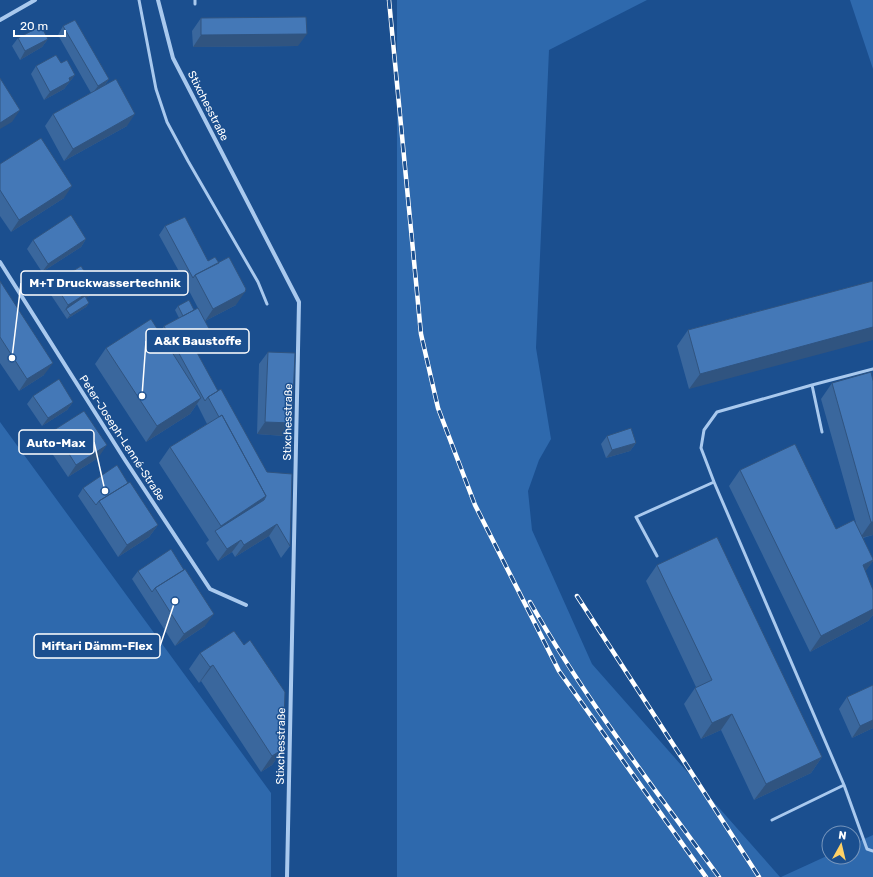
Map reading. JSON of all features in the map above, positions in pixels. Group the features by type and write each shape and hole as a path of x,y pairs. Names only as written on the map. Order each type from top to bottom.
{"street":[{"path":"0,20 35,0"},
{"name":"Stixchesstraße","path":"158,0 173,58 299,302 287,877"},
{"name":"Peter-Joseph-Lenné-Straße","path":"0,262 125,460 210,589 246,605"}],"lane":[{"path":"139,0 156,89 167,122 258,282 267,304"},
{"path":"873,369 717,412 704,430 701,448 714,482 844,785 867,849 873,851"},
{"path":"812,385 822,432"},
{"path":"657,556 636,517 714,482"},
{"path":"772,820 844,785"}],"shaded area":[{"path":"397,0 647,0 549,50 536,348 551,439 539,460 528,491 532,530 592,664 780,877 397,877"},
{"path":"850,0 873,0 873,69"},
{"path":"0,422 271,793 271,877 0,877"},
{"path":"873,835 873,877 781,877 821,859 821,865 861,865 861,840"}],"building":[{"path":"306,17 307,34 201,35 201,18"},
{"path":"75,20 109,79 98,86 63,26"},
{"path":"41,26 48,39 25,51 18,38"},
{"path":"56,55 61,63 67,60 75,75 69,78 70,81 50,92 36,66"},
{"path":"0,78 20,110 0,123"},
{"path":"116,79 135,114 73,149 53,114"},
{"path":"41,138 72,186 19,220 0,190 0,164"},
{"path":"71,215 86,239 48,264 33,240"},
{"path":"185,217 208,261 215,257 219,263 195,275 193,278 165,226"},
{"path":"229,257 246,289 245,292 213,309 195,275"},
{"path":"81,266 95,288 68,305 54,283"},
{"path":"0,281 53,363 27,379 0,337"},
{"path":"873,281 873,327 700,374 688,330"},
{"path":"85,296 89,303 70,315 66,309"},
{"path":"189,300 194,310 183,316 178,306"},
{"path":"198,308 214,338 195,349 218,391 208,397 205,401 164,326"},
{"path":"151,319 201,398 157,426 106,348"},
{"path":"268,352 295,353 292,423 265,422"},
{"path":"871,372 873,381 873,522 871,522 832,383"},
{"path":"59,379 73,402 48,418 33,396"},
{"path":"221,389 267,472 292,474 290,546 277,524 244,545 241,540 227,549 215,531 264,500 266,496 222,415 219,417 208,397"},
{"path":"84,411 107,445 76,465 54,430"},
{"path":"222,415 266,496 221,526 170,447"},
{"path":"631,428 636,443 612,450 607,436"},
{"path":"795,444 836,529 854,520 873,559 863,565 873,590 873,609 821,636 740,470"},
{"path":"117,465 128,483 99,501 96,505 83,488"},
{"path":"130,482 158,525 127,545 99,501"},
{"path":"717,537 822,757 766,784 732,714 712,723 695,688 712,680 657,565"},
{"path":"171,549 184,570 155,588 152,592 138,571"},
{"path":"185,569 214,614 184,634 155,588"},
{"path":"234,631 244,645 250,640 285,692 283,749 272,756 213,665 210,667 200,653"},
{"path":"873,685 873,720 860,726 847,697"}],"railway":[{"path":"389,0 421,334 438,408 475,505 559,671 706,877"},
{"path":"577,596 759,877"},
{"path":"530,602 573,673 620,742 719,877"}],"place":[{"name":"M+T Druckwassertechnik","path":"12,358"},
{"name":"A&K Baustoffe","path":"142,396"},
{"name":"Auto-Max","path":"105,491"},
{"name":"Miftari Dämm-Flex","path":"175,601"}]}
